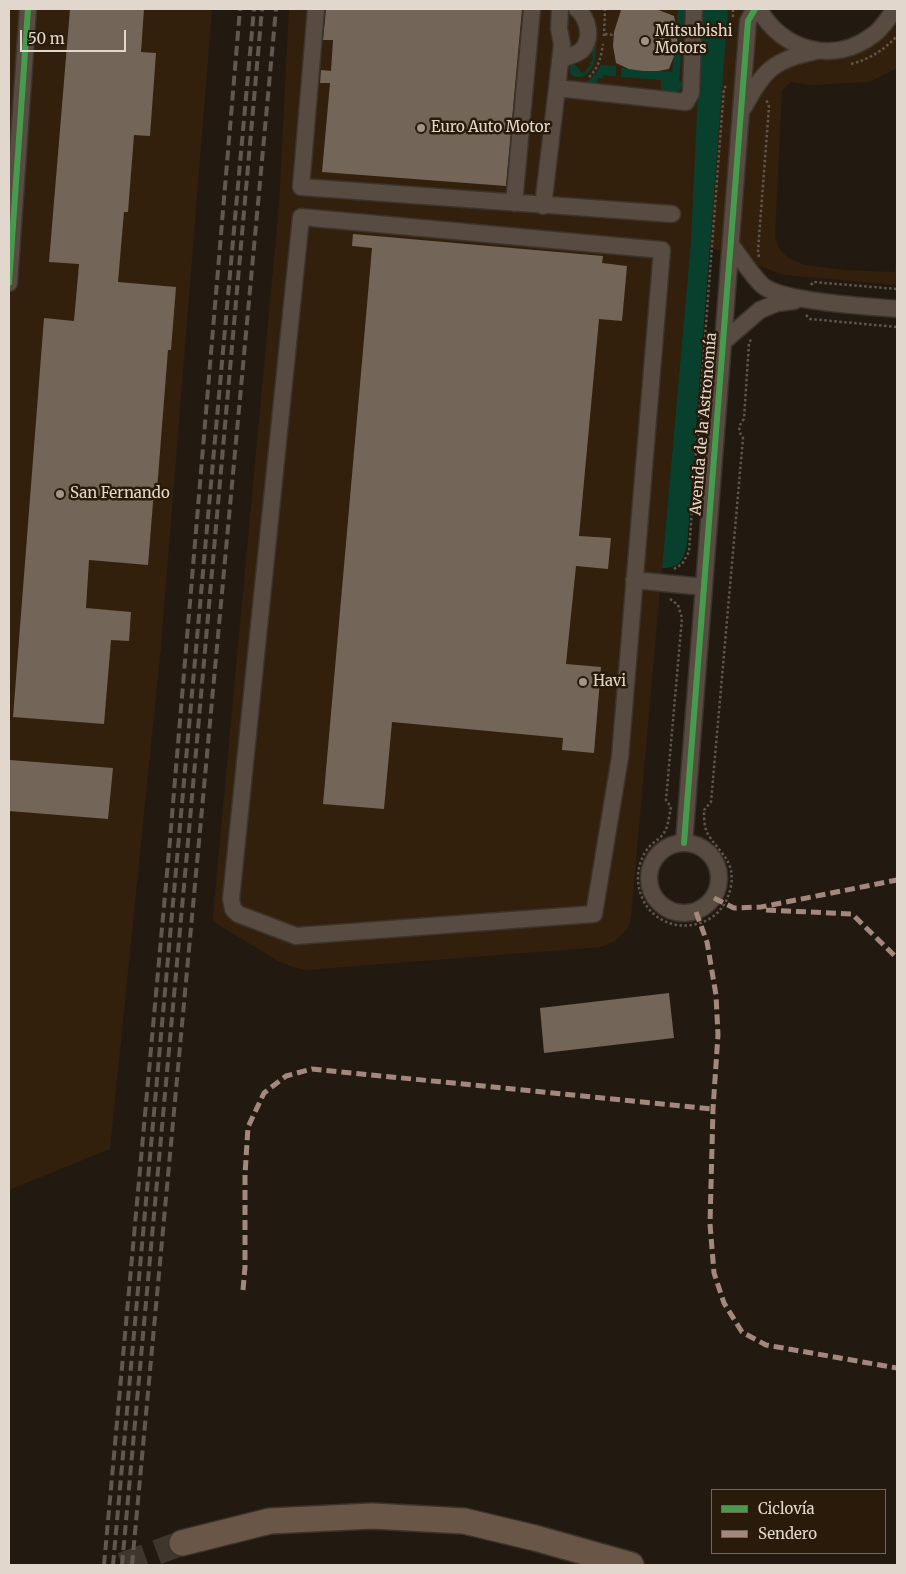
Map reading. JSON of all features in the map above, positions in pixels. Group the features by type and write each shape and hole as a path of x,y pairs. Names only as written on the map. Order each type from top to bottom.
{"highway":[{"path":"182,1543 270,1521 372,1516 464,1521 536,1538 630,1565"}],"street":[{"path":"9,283 28,9"},
{"path":"316,9 301,187 672,214"},
{"path":"514,204 532,9"},
{"path":"543,206 562,44 559,29 560,9"},
{"path":"560,60 581,51 586,42 587,23 582,13 577,9"},
{"path":"557,88 686,102 691,93 694,9"},
{"name":"Avenida de la Astronomía","path":"684,843 748,21 754,9"},
{"path":"759,9 776,32 796,45 816,51 838,51 858,45 874,35 895,11"},
{"name":"Avenida de la Astronomía","path":"741,111 757,83 772,67 793,56 816,51"},
{"path":"301,217 662,250 634,580 620,757 594,914 296,936 238,914 233,909 232,899 301,217"},
{"path":"731,245 762,286 779,294 806,300 897,309"},
{"path":"723,342 760,310 777,303 806,300"},
{"path":"634,580 704,587"},
{"path":"684,843 698,846 711,855 718,868 719,876 714,898 696,912 686,914 676,913 658,903 649,880 652,865 657,856 665,849 684,843"}],"path":[{"path":"850,64 872,57 897,36"},
{"path":"668,571 682,564 689,552 697,436 702,432 703,427 699,416 724,88 729,83"},
{"path":"760,259 758,250 769,107 766,99 767,94"},
{"path":"897,289 813,282 806,300 810,319 897,327"},
{"path":"665,597 678,606 682,618 666,800 671,807 665,831 650,846 642,859 638,880 640,893 649,910 657,917 672,924 700,924 710,919 728,897 732,874 729,862 706,830 704,810 711,802 743,438 739,432 739,425 744,420 749,343 752,336"}],"shaded area":[{"path":"9,9 212,9 161,646 110,1149 9,1190"},
{"path":"289,9 759,9 776,32 838,51 897,9 897,68 869,82 812,85 791,82 782,90 775,238 780,250 788,258 805,265 845,270 895,272 897,245 897,285 784,275 691,240 631,917 628,928 615,941 601,947 306,970 278,961 214,922 213,915 279,205"}],"green space":[{"path":"678,9 685,9 679,81 684,82 680,89 672,93 661,93 661,80 621,77 621,67 672,72"},
{"path":"702,9 728,9 687,545 682,559 677,565 662,568 691,240"},
{"path":"596,43 595,61 590,71 584,76 573,76 570,73 570,67 573,62 582,73 587,71 586,69 591,65 589,63 593,60 591,44"},
{"path":"601,65 616,66 616,76 603,75 603,78 598,78 596,88 575,86 566,81 564,75 574,84 584,83 594,75"}],"building":[{"path":"70,9 144,9 141,52 156,53 150,136 134,135 128,212 124,212 118,282 176,287 171,350 168,350 157,490 154,490 148,565 89,560 86,608 131,612 129,641 111,640 104,724 13,717 44,318 74,321 79,264 49,262"},
{"name":"Euro Auto Motor","path":"326,9 522,9 506,186 322,172 330,83 320,83 321,70 331,71 333,40 323,40"},
{"name":"Mitsubishi Motors","path":"656,9 674,16 677,42 669,69 643,71 629,69 616,63 613,46 614,32 621,10"},
{"path":"353,234 603,256 602,263 627,266 622,321 599,319 579,536 611,538 608,569 576,566 566,664 601,667 594,753 562,750 563,738 392,722 384,809 323,804 372,248 352,246"},
{"path":"10,760 113,768 108,819 9,811"},
{"path":"669,993 674,1038 544,1053 540,1008"}],"tunnel":[{"path":"122,1565 182,1543"}],"railway":[{"path":"104,1565 169,851 240,9"},
{"path":"113,1565 254,9"},
{"path":"122,1565 262,9"},
{"path":"132,1565 276,9"}],"marked path":[{"path":"714,898 734,908 761,907 897,880"},
{"path":"766,910 852,914 897,958"},
{"path":"696,912 707,942 716,995 718,1035 713,1109 710,1224 714,1273 724,1303 742,1332 766,1345 897,1368"},
{"path":"243,1290 245,1267 245,1175 248,1127 264,1093 286,1076 312,1069 713,1109"}],"cycle path":[{"path":"9,283 28,9"},
{"path":"684,843 748,21 755,9"}],"place":[{"name":"Mitsubishi Motors","path":"645,41"},
{"name":"Euro Auto Motor","path":"421,128"},
{"name":"San Fernando","path":"60,494"},
{"name":"Havi","path":"583,682"}]}
